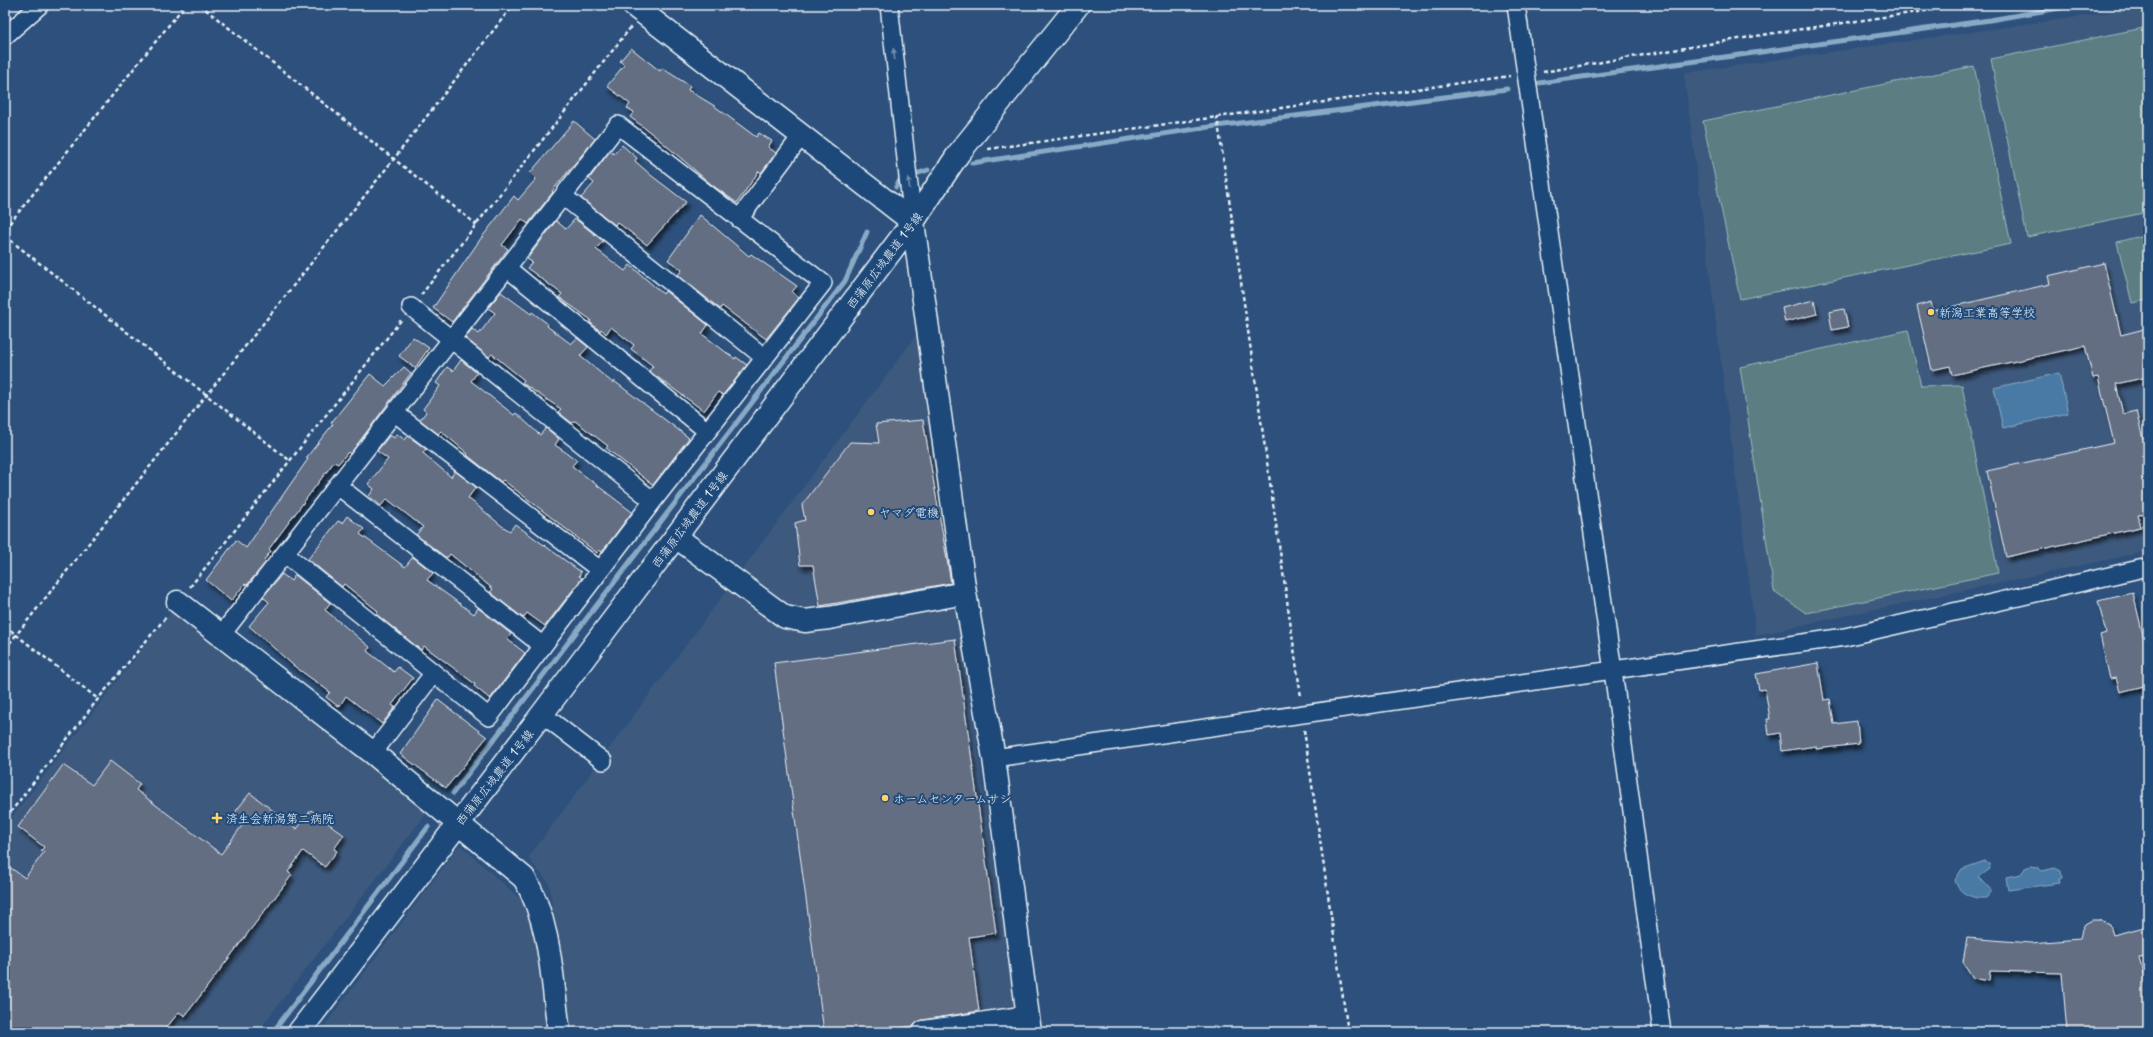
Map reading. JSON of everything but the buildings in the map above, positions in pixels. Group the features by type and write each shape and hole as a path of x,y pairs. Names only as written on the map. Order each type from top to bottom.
{"street":[{"path":"5,36 40,5"},
{"path":"888,5 913,222 965,593 994,758 1029,1024 924,1032"},
{"name":"西蒲原広域農道 1号線","path":"299,1032 542,714 913,222 959,153 1078,5"},
{"path":"1516,5 1613,671 1662,1032"},
{"path":"638,9 913,222"},
{"path":"222,634 618,125 823,283 600,570 489,717 433,674 285,554"},
{"path":"739,219 802,135"},
{"path":"562,196 765,358"},
{"path":"507,268 707,432"},
{"path":"411,307 653,502"},
{"path":"395,412 600,570"},
{"path":"338,486 543,646"},
{"path":"676,537 785,617 806,620 829,618 965,593"},
{"path":"994,758 1845,637 2148,567"},
{"path":"178,602 222,634 373,753 524,878 535,896 542,917 559,1032"},
{"path":"373,753 433,674"},
{"path":"542,714 603,761"}],"path":[{"path":"5,229 185,5"},
{"path":"200,5 393,160 477,225"},
{"path":"5,649 393,160 512,5"},
{"path":"959,153 1526,72 1538,73 1768,34 1966,5"},
{"path":"6,816 477,225 638,9"},
{"path":"1217,116 1304,714 1348,1032"},
{"path":"5,236 289,460"},
{"path":"5,626 98,699"}],"shaded area":[{"name":"新潟工業高等学校","path":"2148,7 2148,551 1756,635 1684,73"},
{"path":"918,333 1015,1009 980,1017 869,1032 571,1032 549,883 528,858"},
{"path":"2059,373 2068,413 2003,428 1994,388"},
{"name":"済生会新潟第二病院","path":"171,612 429,810 257,1032 5,1032 5,826"},
{"path":"460,845 522,901 537,936 551,1032 320,1032"},
{"path":"1985,861 1989,864 1990,869 1979,877 1992,891 1986,898 1976,898 1967,895 1959,889 1955,880 1962,869"},
{"path":"2030,866 2037,867 2042,871 2055,868 2061,871 2062,878 2058,880 2059,883 2008,890 2006,877 2021,874 2025,868"}],"green space":[{"path":"2148,27 2148,212 2027,237 1991,59"},
{"path":"1974,66 2011,244 1740,299 1703,121"},
{"path":"2145,235 2148,247 2148,300 2132,303 2117,242"},
{"path":"1908,330 1921,386 1962,385 1998,573 1806,613 1774,591 1740,367"}],"waterway":[{"path":"1539,83 1990,20 2077,5"},
{"path":"972,163 1209,127 1507,89"},
{"path":"919,173 928,170"},
{"path":"896,187 901,178"},
{"path":"453,793 845,281 867,232"},
{"path":"273,1032 428,827"}],"place":[{"name":"新潟工業高等学校","path":"1931,312"},
{"name":"ヤマダ電機","path":"871,512"},
{"name":"ホームセンタームサシ","path":"885,798"},
{"name":"済生会新潟第二病院","path":"217,818"}]}
